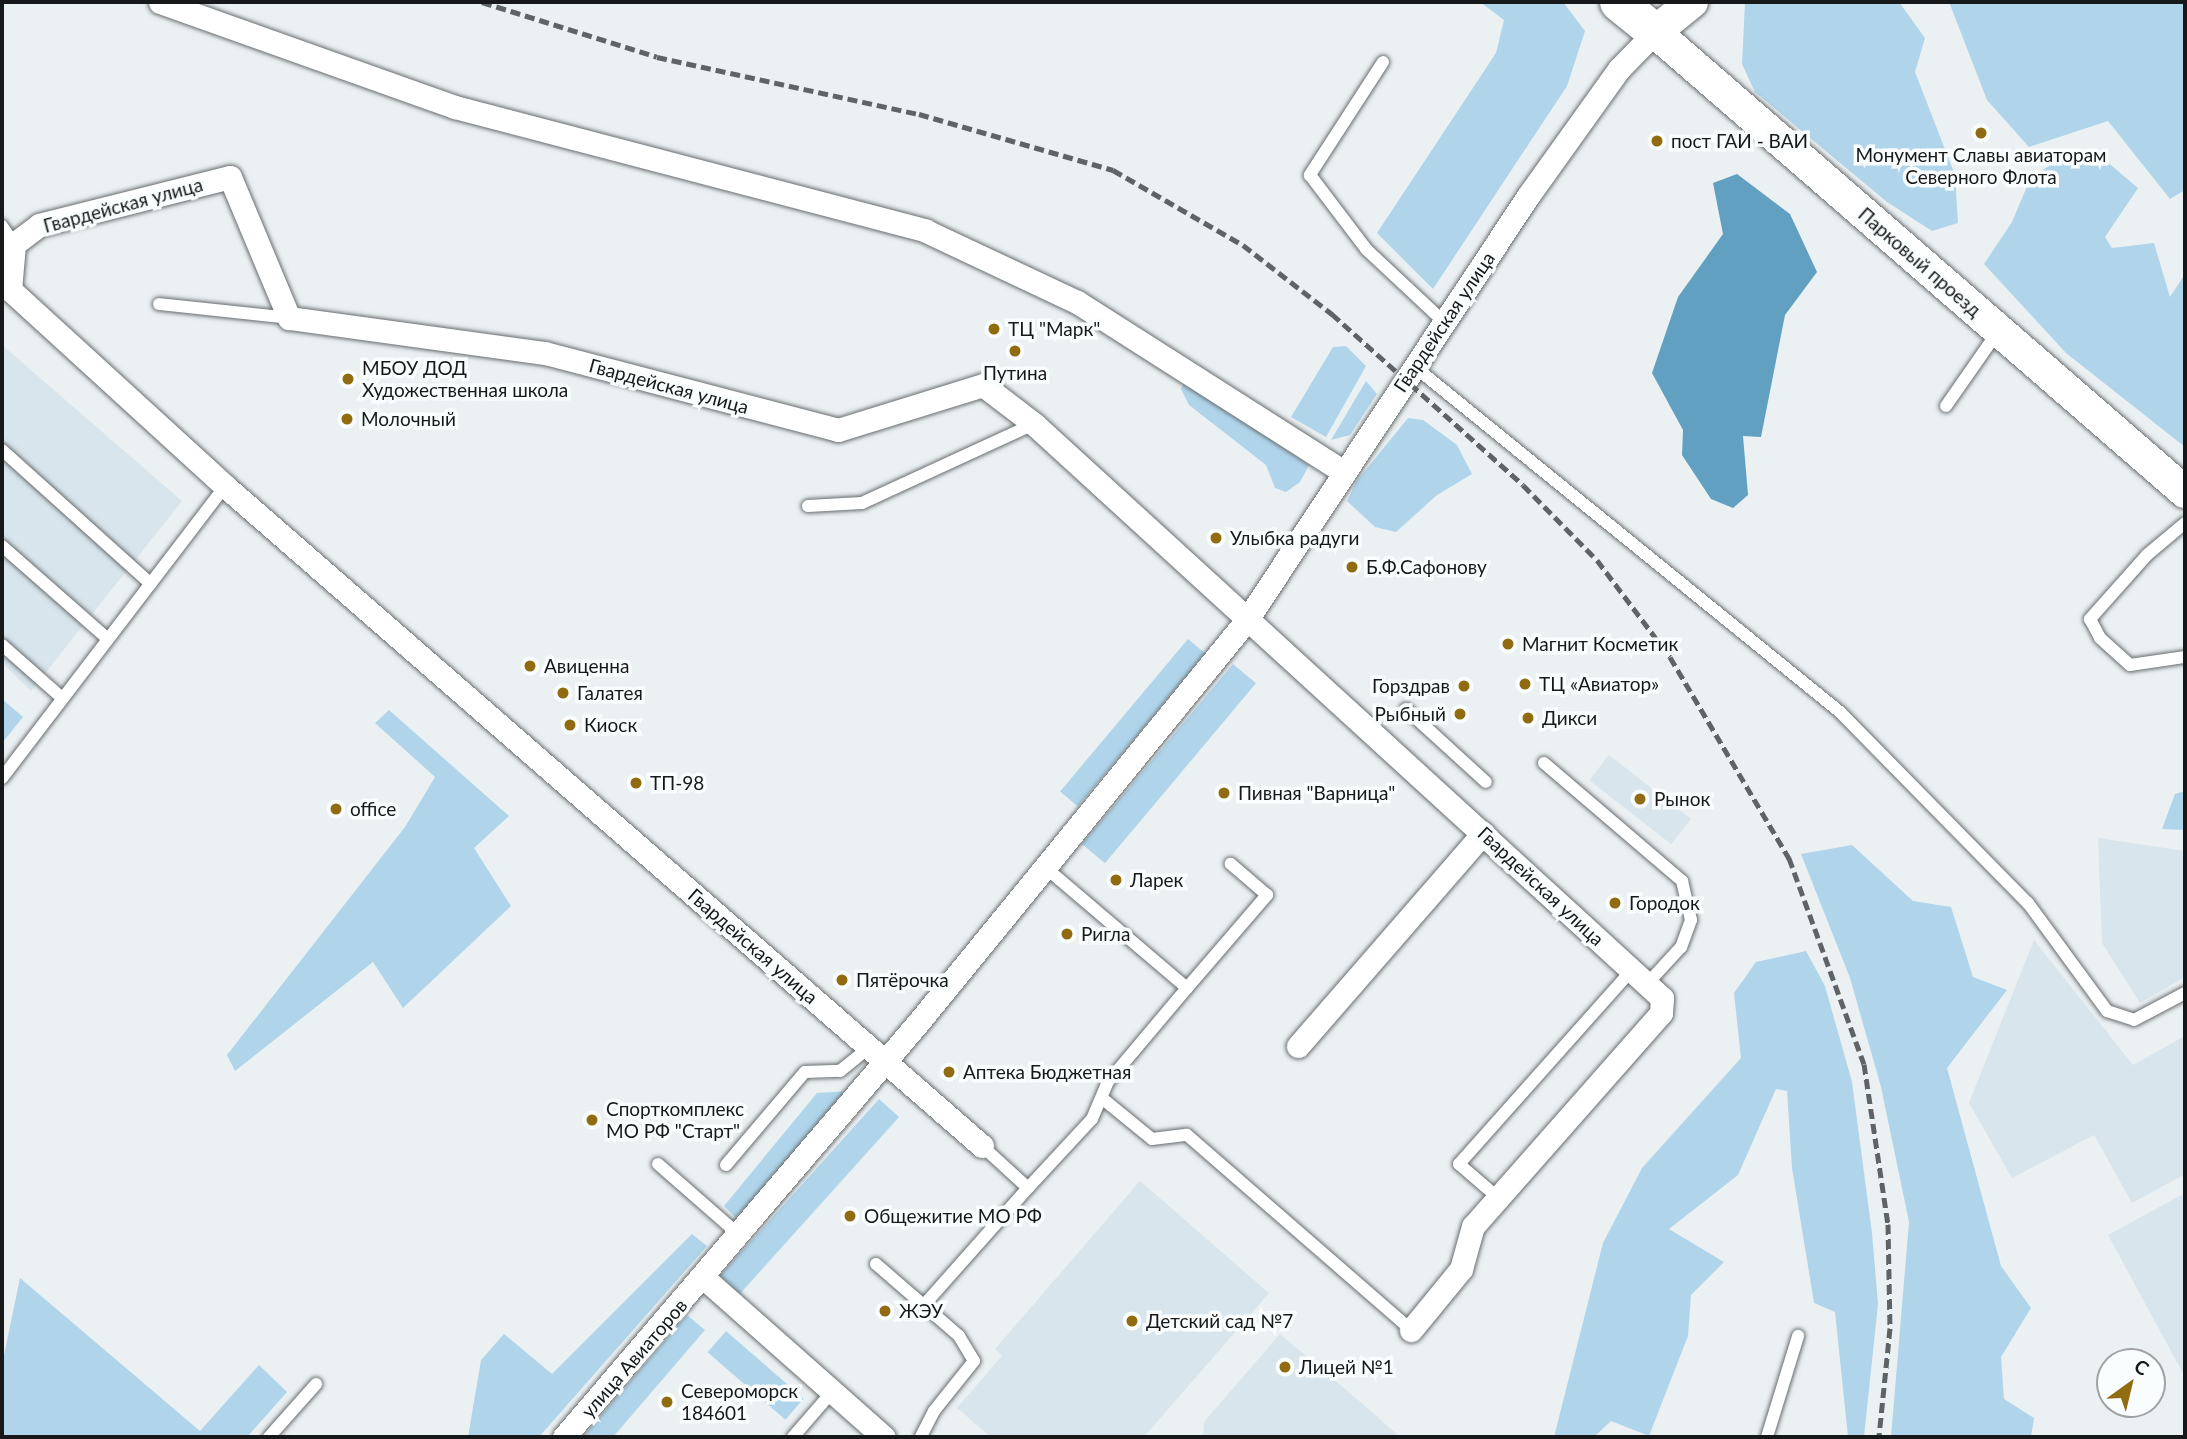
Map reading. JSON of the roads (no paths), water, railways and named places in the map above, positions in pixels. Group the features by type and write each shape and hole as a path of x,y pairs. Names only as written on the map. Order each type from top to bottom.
{"main road":[{"path":"1618,2 1655,32 1692,2"},
{"name":"Парковый проезд","path":"1655,32 2185,492"}],"street":[{"path":"160,2 455,107 926,231 1077,302 1344,472"},
{"name":"Гвардейская улица","path":"704,1279 878,1054 1046,868 1246,621 1344,472 1619,69 1655,32"},
{"name":"Гвардейская улица","path":"982,1146 225,486 10,290 6,239 39,225 230,177 289,318 545,353 838,430 984,385 1034,424 1246,621 1662,998 1661,1013 1496,1196 1473,1226 1461,1269 1410,1330"},
{"path":"1298,1046 1483,833"},
{"path":"704,1279 884,1437"},
{"name":"улица Авиаторов","path":"564,1437 704,1279"}],"lane":[{"path":"1383,62 1310,175 1367,250 1445,323"},
{"path":"159,304 289,318"},
{"path":"1946,406 1999,330"},
{"path":"1415,367 1840,712 2028,903 2107,1011 2134,1020 2185,993"},
{"path":"808,506 862,503 1034,424"},
{"path":"2,450 151,584"},
{"path":"2,778 61,697 225,486"},
{"path":"2185,523 2147,555 2090,619 2100,638 2130,665 2185,657"},
{"path":"2,546 108,639"},
{"path":"2,645 61,697"},
{"path":"1406,709 1486,782"},
{"path":"1496,1196 1459,1164 1640,977 1681,947 1691,920 1682,881 1544,763"},
{"path":"924,1305 1092,1119 1103,1100 1107,1083 1267,895 1231,864"},
{"path":"1046,868 1187,988"},
{"path":"726,1166 805,1072 840,1071 878,1054"},
{"path":"1103,1100 1152,1139 1187,1135 1410,1330"},
{"path":"982,1146 1028,1188"},
{"path":"659,1164 739,1235"},
{"path":"876,1264 959,1336 974,1360 934,1411 921,1437"},
{"path":"1767,1437 1798,1336"},
{"path":"269,1437 316,1384"},
{"path":"793,1437 832,1392"}],"railway":[{"path":"482,2 657,57 919,114 1113,170 1243,245 1332,314 1523,485 1597,560 1670,657 1789,858 1864,1064 1888,1224 1890,1328 1879,1437"}],"place":[{"name":"Монумент Славы авиаторам Северного Флота","path":"1981,133"},
{"name":"пост ГАИ - ВАИ","path":"1657,141"},
{"name":"ТЦ \"Марк\"","path":"994,329"},
{"name":"Путина","path":"1015,351"},
{"name":"МБОУ ДОД Художественная школа","path":"348,379"},
{"name":"Молочный","path":"347,419"},
{"name":"Улыбка радуги","path":"1216,538"},
{"name":"Б.Ф.Сафонову","path":"1352,567"},
{"name":"Магнит Косметик","path":"1508,644"},
{"name":"Авиценна","path":"530,666"},
{"name":"ТЦ «Авиатор»","path":"1525,684"},
{"name":"Горздрав","path":"1464,686"},
{"name":"Галатея","path":"563,693"},
{"name":"Рыбный","path":"1460,714"},
{"name":"Дикси","path":"1528,718"},
{"name":"Киоск","path":"570,725"},
{"name":"ТП-98","path":"636,783"},
{"name":"Пивная \"Варница\"","path":"1224,793"},
{"name":"Рынок","path":"1640,799"},
{"name":"office","path":"336,809"},
{"name":"Ларек","path":"1116,880"},
{"name":"Городок","path":"1615,903"},
{"name":"Ригла","path":"1067,934"},
{"name":"Пятёрочка","path":"842,980"},
{"name":"Аптека Бюджетная","path":"949,1072"},
{"name":"Спорткомплекс МО РФ \"Старт\"","path":"592,1120"},
{"name":"Общежитие МО РФ","path":"850,1216"},
{"name":"ЖЭУ","path":"885,1311"},
{"name":"Детский сад №7","path":"1132,1321"},
{"name":"Лицей №1","path":"1285,1367"},
{"name":"Североморск 184601","path":"667,1402"}]}
